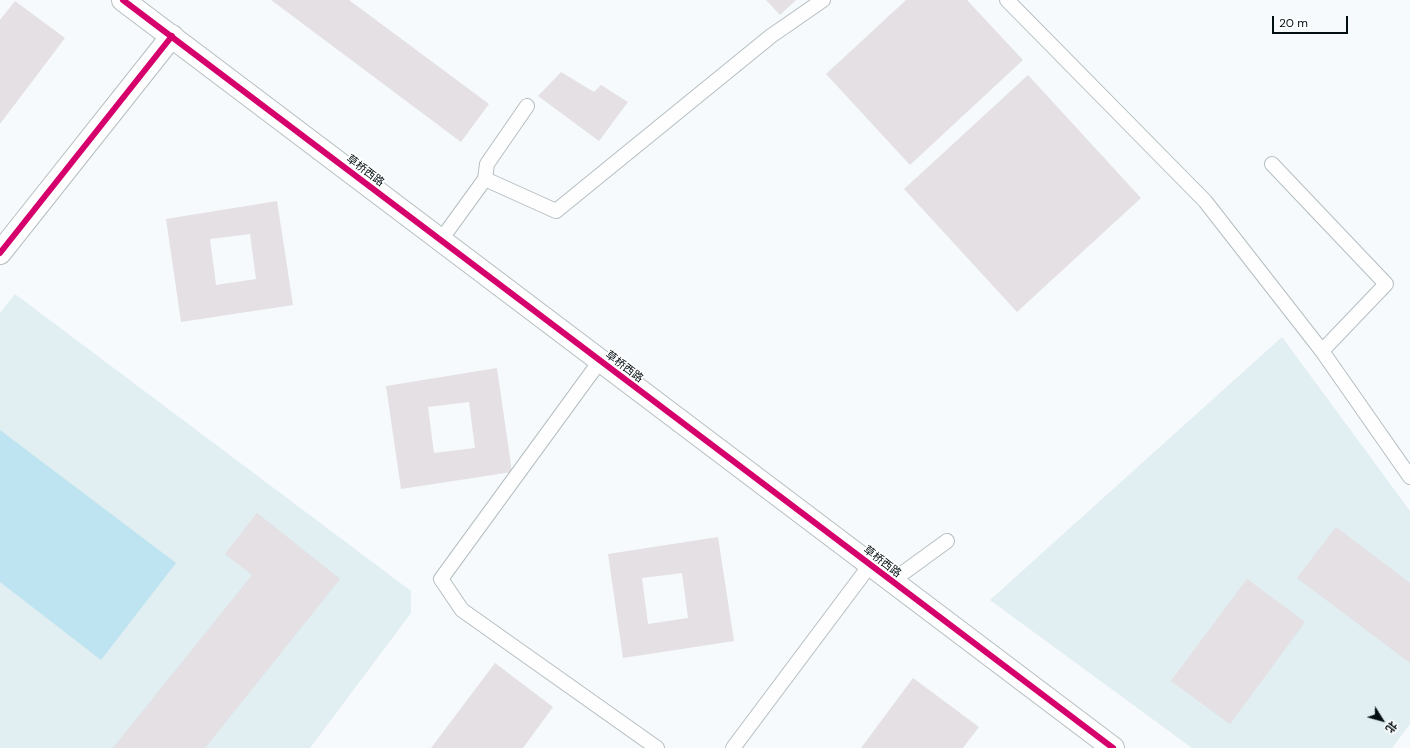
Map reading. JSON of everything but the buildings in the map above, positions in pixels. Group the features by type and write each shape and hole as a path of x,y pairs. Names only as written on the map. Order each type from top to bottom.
{"street":[{"name":"草桥西路","path":"123,0 1113,748"},
{"path":"0,253 172,36"}],"lane":[{"path":"485,179 556,211 772,36 824,0"},
{"path":"1007,0 1205,201 1322,351 1410,477"},
{"path":"440,240 485,179 487,164 527,106"},
{"path":"1272,164 1386,284 1322,351"},
{"path":"600,361 441,578 462,610 657,748"},
{"path":"892,581 947,541"},
{"path":"733,748 870,565"}],"shaded area":[{"path":"15,294 411,591 411,613 310,748 0,748 0,313"},
{"path":"1282,337 1410,511 1410,724 1392,748 1192,748 990,600"},
{"path":"0,430 176,563 101,660 0,582"}],"cycle path":[{"path":"123,0 1113,748"},
{"path":"0,253 172,36"}]}
